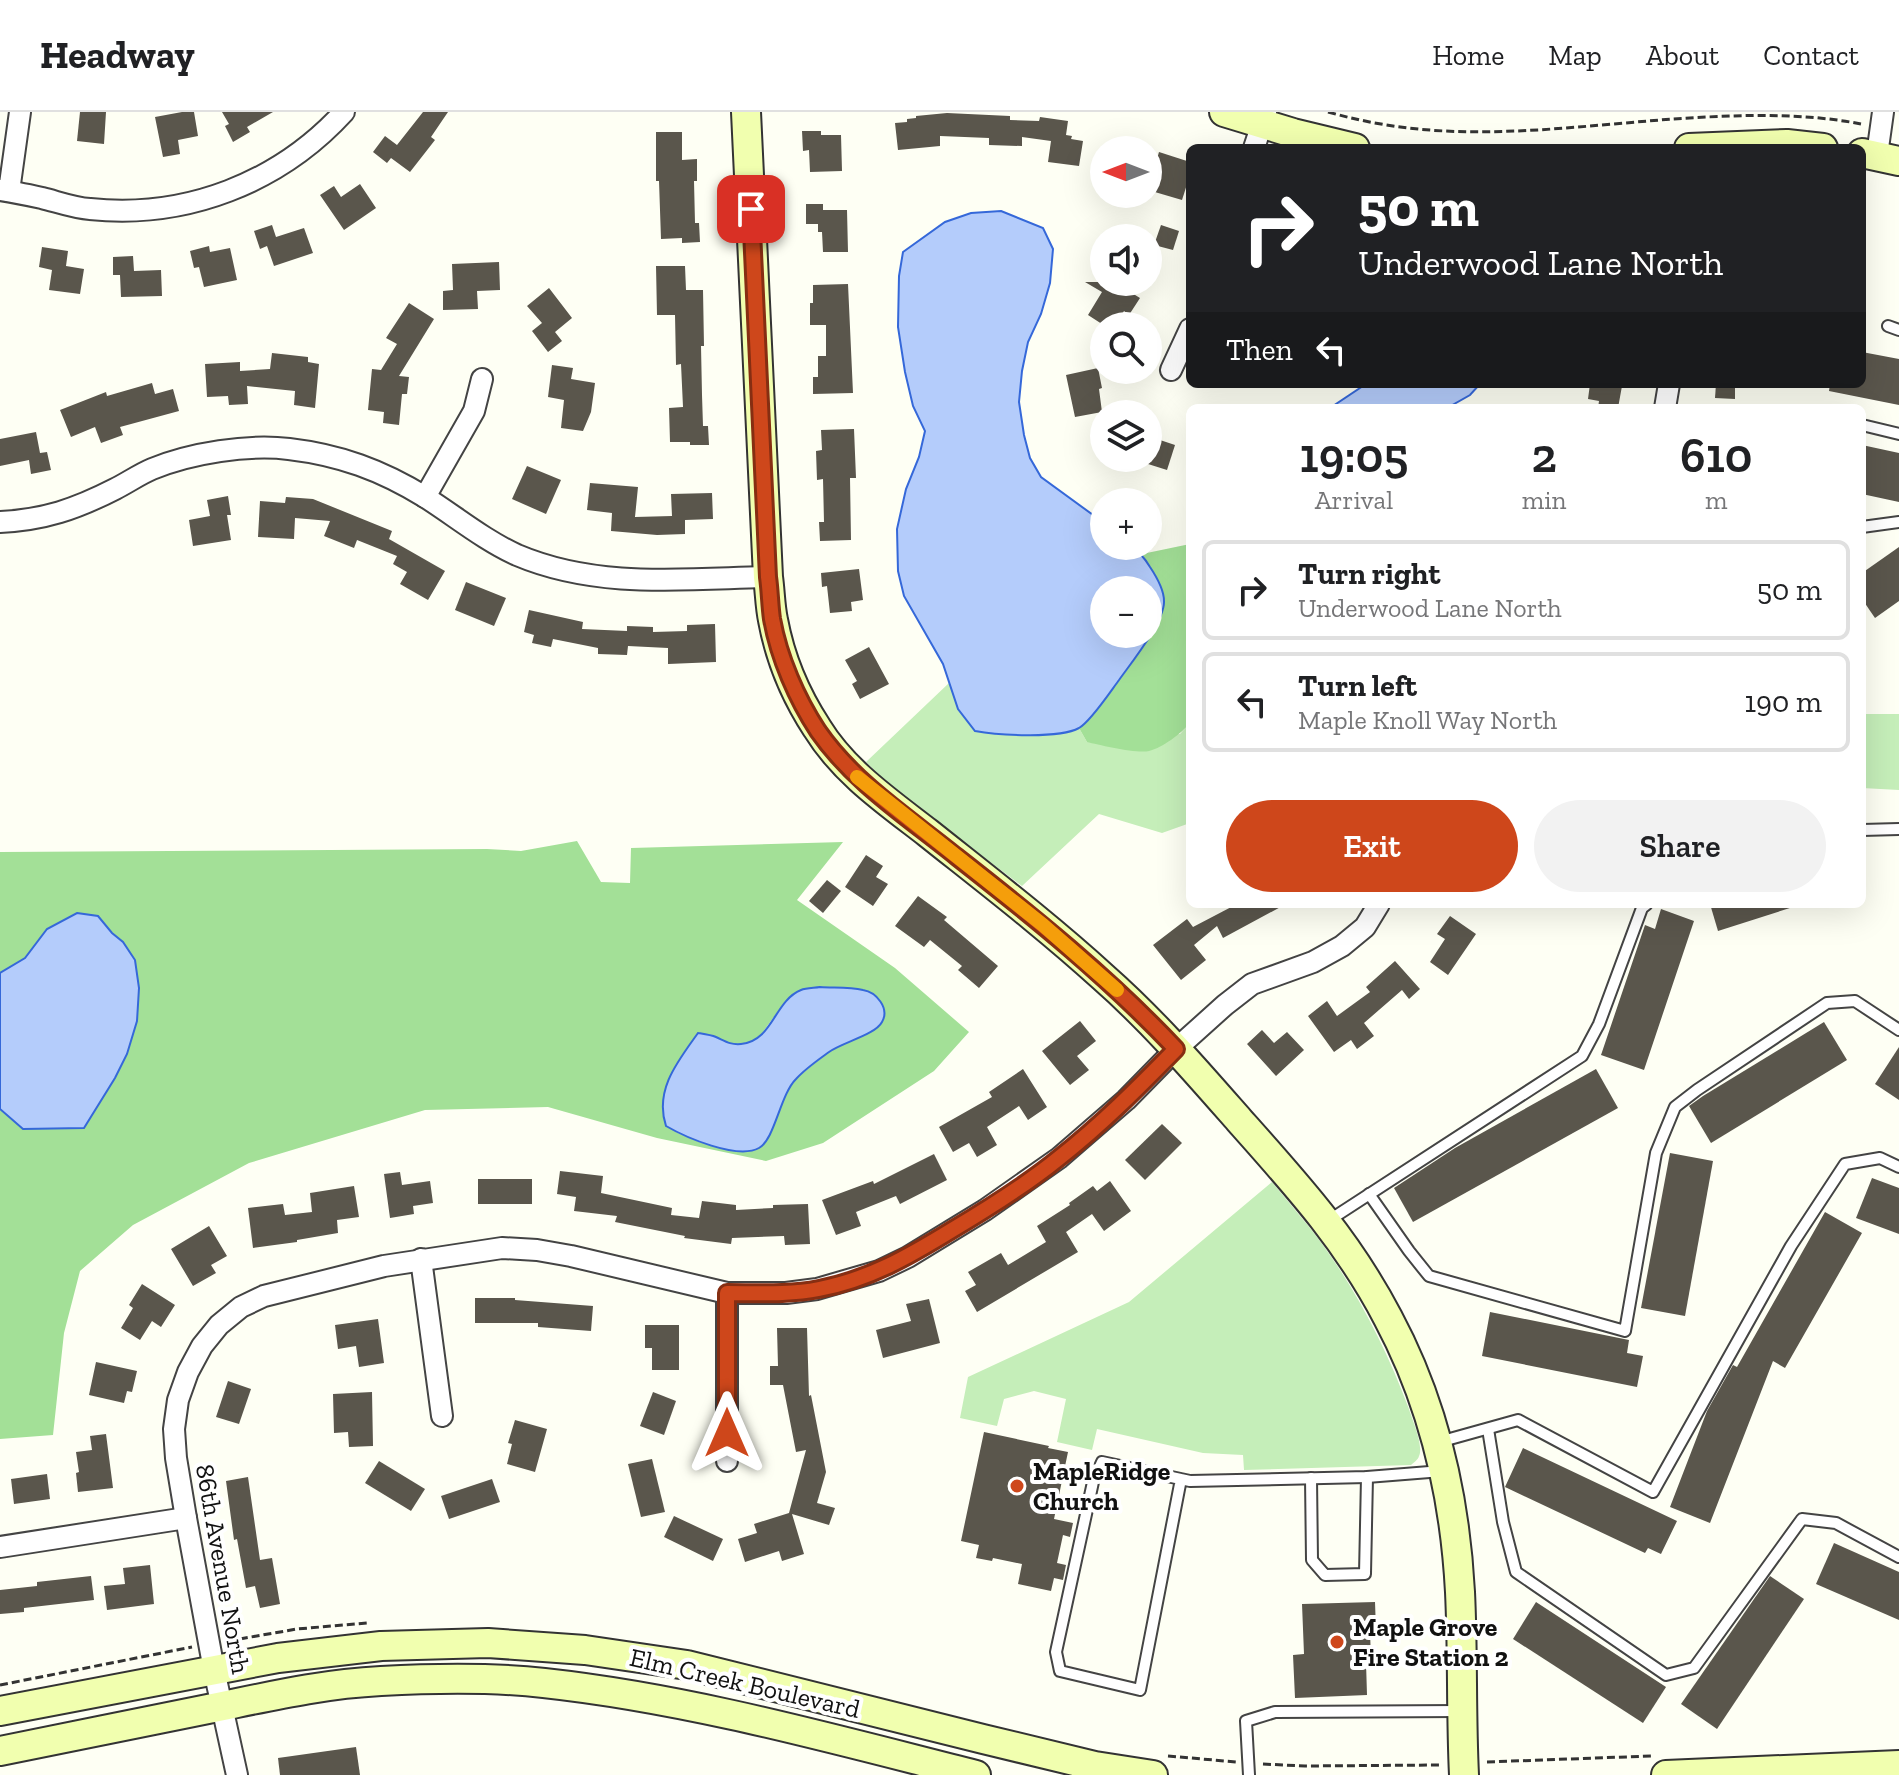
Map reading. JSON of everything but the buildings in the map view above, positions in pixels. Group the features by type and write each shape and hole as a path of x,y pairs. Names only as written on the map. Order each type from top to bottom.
{"main road":[{"path":"746,112 768,577 773,621 784,663 819,731 860,780 1031,915 1106,979 1176,1049 1312,1203 1355,1260 1389,1320 1418,1385 1444,1471 1460,1590 1464,1769"},
{"path":"1224,112 1261,128 1336,144"},
{"name":"Elm Creek Boulevard","path":"0,1711 212,1657 278,1658 381,1646 488,1643 585,1650 687,1665 1095,1766 1158,1765"},
{"name":"Elm Creek Boulevard","path":"0,1751 306,1688 380,1681 463,1679 541,1682 622,1692 711,1710 976,1775"},
{"path":"1664,1765 1899,1765"}],"street":[{"path":"20,112 4,190 87,209 122,211 156,209 204,199 250,183 293,159 344,112"},
{"path":"1171,370 1186,338"},
{"path":"425,497 474,411 482,379"},
{"path":"0,522 50,517 152,469 185,459 234,449 285,448 330,455 374,470 425,497 515,554 562,570 608,578 657,580 768,577"},
{"name":"86th Avenue North","path":"237,1775 186,1518 174,1429 178,1400 202,1346 219,1325 241,1307 291,1288 384,1266 502,1248 537,1250 593,1261 727,1293 786,1293 817,1289 879,1271 985,1210 1059,1158 1126,1100 1225,1005 1252,984 1313,962 1342,946 1365,927 1377,908"},
{"path":"421,1259 442,1416"},
{"path":"727,1293 727,1461"},
{"path":"0,1547 186,1518"}],"lane":[{"path":"1866,426 1899,434"},
{"path":"1866,526 1899,522"},
{"path":"1866,830 1899,829"},
{"path":"1327,1222 1582,1056 1599,1024 1642,908"},
{"path":"1369,1194 1429,1276 1625,1331 1656,1153 1675,1107 1827,1003 1855,1001 1899,1030"},
{"path":"1437,1443 1518,1420 1653,1492 1791,1246 1845,1164 1880,1158 1899,1167"},
{"path":"1488,1429 1503,1522 1516,1572 1666,1675 1694,1668 1802,1519 1836,1523 1899,1557"},
{"path":"1181,1479 1140,1690 1060,1671 1056,1652 1093,1482 1102,1462 1181,1479 1190,1481 1367,1477 1444,1471"},
{"path":"1311,1478 1312,1560 1325,1575 1352,1575 1365,1574 1367,1477"},
{"path":"1249,1775 1246,1721 1275,1712 1463,1711"}],"path":[{"path":"1328,112 1384,125 1447,131 1510,131 1781,115 1848,121 1880,142"},
{"path":"0,1685 212,1657 297,1629 376,1622"},
{"path":"1158,1765 1248,1763 1464,1769 1664,1765"}],"green space":[{"path":"1186,545 1186,727 1160,747 1144,752 1087,742 1079,728 1142,648 1162,648 1162,576 1154,576 1145,560 1162,560 1162,550"},
{"path":"949,683 958,709 997,735 1054,734 1079,728 1087,742 1180,734 1186,727 1186,824 1162,833 1099,814 1022,886 889,786 866,762"},
{"path":"1866,714 1899,714 1899,790 1866,788"},
{"path":"577,841 601,882 630,883 631,848 843,842 797,900 895,968 969,1032 934,1071 823,1143 766,1161 657,1138 548,1107 425,1110 249,1163 133,1225 80,1271 64,1333 53,1435 0,1439 0,1109 23,1129 84,1128 115,1078 135,960 123,942 98,916 47,929 25,958 0,973 0,852 521,851","holes":["820,987 841,989 870,1032 830,1051 794,1080 768,1137 734,1151 699,1142 666,1126 714,1036 728,1044 757,1040 784,1003"]},
{"path":"1272,1182 1336,1264 1382,1344 1419,1439 1419,1456 1411,1465 1244,1470 1243,1455 1203,1453 1097,1429 1092,1450 1057,1442 1066,1399 1034,1391 1004,1399 997,1426 960,1418 968,1377 1129,1302"}],"water":[{"path":"1001,211 1043,228 1053,249 1050,283 1028,342 1019,402 1030,458 1041,477 1090,513 1090,560 1146,560 1155,576 1090,576 1090,648 1142,648 1089,719 1070,731 1012,735 975,731 958,709 943,664 904,596 898,571 897,529 925,431 913,406 905,372 898,327 899,276 903,252 945,222 971,213"},
{"path":"1360,388 1476,388 1454,404 1336,404"},
{"path":"77,913 98,916 123,942 135,960 139,988 137,1021 127,1054 84,1128 23,1129 0,1109 0,973 25,958 47,929"},
{"path":"820,987 868,991 883,1006 884,1017 873,1031 835,1048 796,1079 765,1143 749,1151 725,1149 685,1136 666,1126 663,1100 670,1076 698,1033 734,1044 752,1041 767,1028 792,995 803,989"}],"slow traffic":[{"path":"857,777 1043,925 1117,990"}],"place":[{"name":"MapleRidge Church","path":"1017,1486"},
{"name":"Maple Grove Fire Station 2","path":"1337,1642"}],"route":[{"path":"727,1433 727,1293 786,1293 817,1289 879,1271 908,1257 985,1210 1059,1158 1126,1100 1176,1049 1106,979 1064,943 860,780 819,731 803,704 778,642 768,577 751,209"}]}
